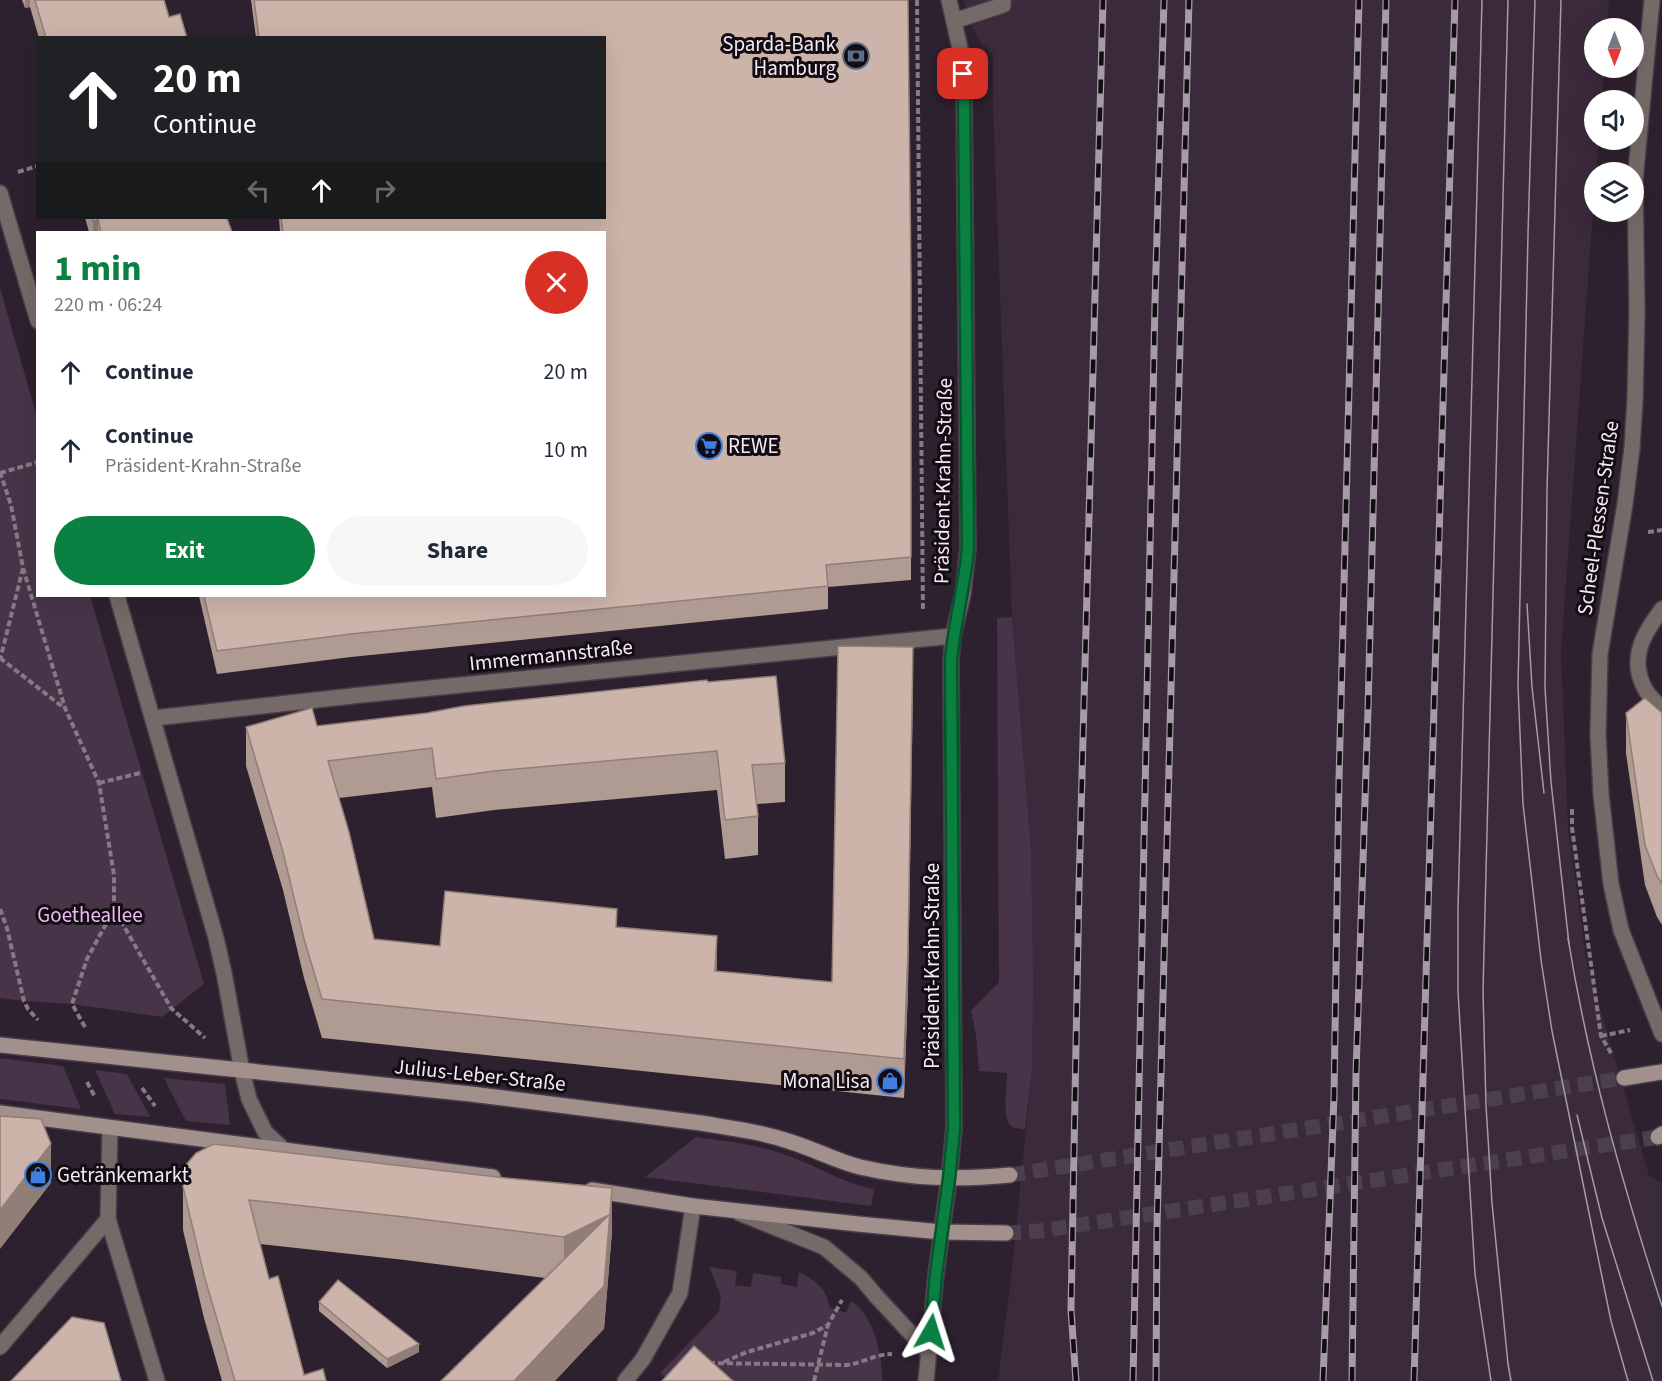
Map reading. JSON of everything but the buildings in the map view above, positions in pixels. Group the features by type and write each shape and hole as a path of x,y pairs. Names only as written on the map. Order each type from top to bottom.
{"main road":[{"name":"Julius-Leber-Straße","path":"0,1045 471,1094 725,1127 792,1142 832,1159 859,1166 918,1177 949,1179 1010,1175"},
{"path":"1624,1078 1662,1072"},
{"path":"0,1113 513,1179"},
{"path":"582,1188 730,1210 942,1232 1006,1233"}],"street":[{"name":"Präsident-Krahn-Straße","path":"926,1381 954,1128 951,661 953,636 963,594 968,548 964,90 962,57 949,0"},
{"name":"Scheel-Plessen-Straße","path":"1652,0 1635,181 1637,311 1632,448 1601,645 1598,735 1601,794 1611,884 1621,930 1662,1034"},
{"path":"954,21 974,7 1003,3"},
{"path":"0,193 36,314"},
{"path":"117,597 216,938 249,1099 265,1132 282,1148"},
{"path":"1662,609 1644,636 1638,659 1641,679 1649,695 1662,709"},
{"name":"Immermannstraße","path":"154,718 953,636"},
{"path":"110,1128 108,1219 157,1381"},
{"path":"625,1381 643,1359 680,1293 693,1206"},
{"path":"730,1210 824,1247 861,1278 929,1353"},
{"path":"0,1347 108,1219"}],"path":[{"path":"917,0 923,639"},
{"path":"27,169 36,167"},
{"path":"36,463 0,472 12,505 23,568 65,708 99,783 114,875 114,909 87,958 72,1004"},
{"path":"23,568 0,659 65,708"},
{"path":"99,783 167,766"},
{"path":"0,909 7,928 24,1001"},
{"path":"114,909 171,1008 206,1040"},
{"path":"1589,953 1601,1036"},
{"path":"84,1077 98,1102"},
{"path":"138,1082 158,1110"},
{"path":"814,1381 828,1325 843,1299"},
{"path":"713,1369 747,1352 813,1333 828,1325"},
{"path":"699,1362 847,1365 857,1364 885,1354 929,1353"}],"shaded area":[{"path":"963,0 1609,0 1608,18 1584,18 1584,78 1603,78 1603,90 1584,90 1584,150 1598,150 1597,162 1584,162 1584,222 1592,222 1561,651 1568,828 1587,964 1649,1175 1662,1183 1662,1381 998,1381 1012,1271 1032,1069 1031,848 1012,617 993,54 981,43 973,29"}],"green space":[{"name":"Goetheallee","path":"0,288 36,414 36,597 90,597 204,984 162,1017 72,1004 0,998"},
{"path":"1012,617 1031,848 1032,1069 1025,1129 1014,1128 1008,1122 1007,1073 979,1071 976,1034 971,1011 999,982 997,618"},
{"path":"0,1058 63,1066 81,1109 0,1099"},
{"path":"95,1070 127,1074 150,1117 115,1114"},
{"path":"164,1078 225,1084 230,1125 186,1121"},
{"path":"696,1137 740,1143 772,1151 850,1182 874,1189 871,1206 645,1177"},
{"path":"709,1267 737,1271 735,1285 751,1287 753,1273 781,1277 781,1284 797,1287 799,1272 823,1290 829,1307 846,1313 851,1301 866,1316 876,1337 881,1360 882,1381 672,1381 660,1373 719,1312 721,1296"}],"tunnel":[{"path":"1010,1175 1624,1078"},
{"path":"1006,1233 1039,1231 1658,1137"}],"tram line":[{"path":"1482,0 1458,908 1458,992 1475,1274 1491,1381"},
{"path":"1508,0 1483,991 1486,1105 1492,1203 1511,1381"},
{"path":"1535,0 1518,686 1523,804 1541,960 1552,1031 1611,1321 1628,1381"},
{"path":"1561,0 1547,490 1545,688 1551,782 1569,944"},
{"path":"1527,604 1532,687 1544,793"},
{"path":"1568,938 1596,1078 1662,1306"},
{"path":"1577,1115 1602,1218 1653,1381"}],"railway":[{"path":"1076,1381 1071,1310 1079,887 1103,0"},
{"path":"1133,1381 1155,302 1164,0"},
{"path":"1156,1381 1157,1227 1189,0"},
{"path":"1323,1381 1334,1096 1339,780 1359,0"},
{"path":"1352,1381 1356,1073 1368,710 1386,0"},
{"path":"1414,1381 1455,0"}],"place":[{"name":"Sparda-Bank Hamburg","path":"856,56"},
{"name":"REWE","path":"709,446"},
{"name":"Mona Lisa","path":"890,1081"},
{"name":"Getränkemarkt","path":"38,1175"}],"route":[{"path":"931,1332 954,1128 951,661 953,636 963,594 968,548 963,74"}]}
